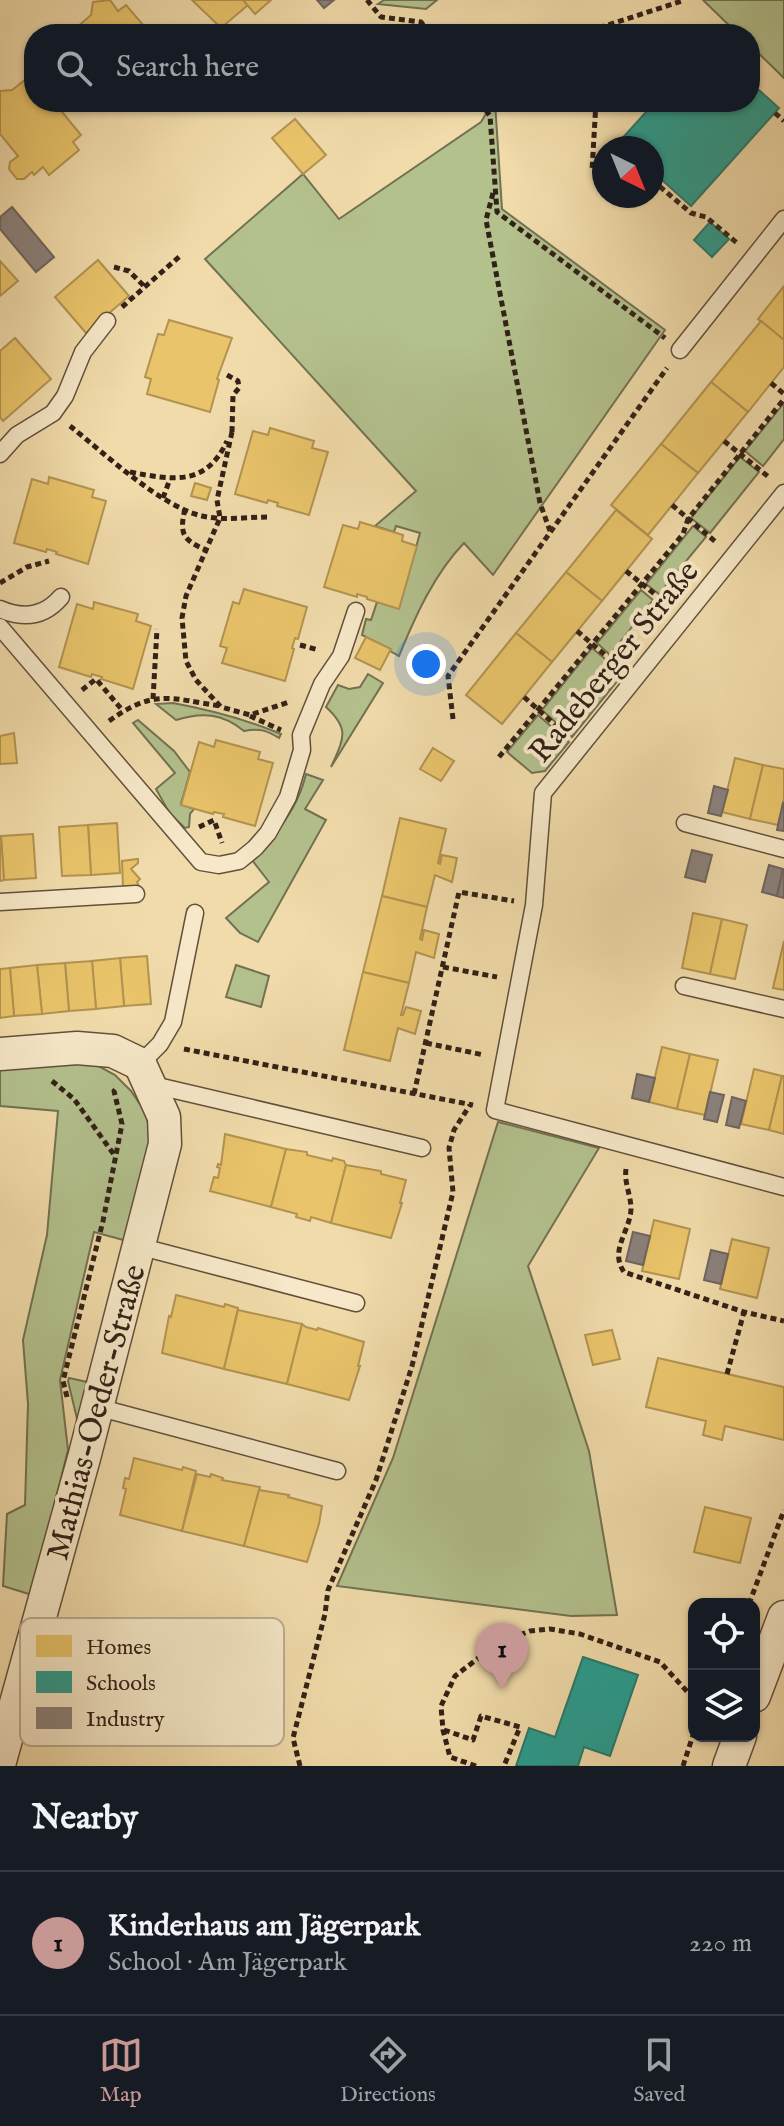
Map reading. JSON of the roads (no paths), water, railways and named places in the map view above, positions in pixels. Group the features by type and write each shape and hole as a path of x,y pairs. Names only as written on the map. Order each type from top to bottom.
{"street":[{"path":"0,1054 77,1048 113,1051 150,1064"},
{"name":"Mathias-Oeder-Straße","path":"40,1618 165,1144 164,1117 150,1064"},
{"path":"760,1680 783,1620"},
{"name":"Mathias-Oeder-Straße","path":"0,1761 20,1689"},
{"path":"729,1766 738,1742"}],"lane":[{"path":"680,350 784,219"},
{"path":"0,454 17,435 53,413 65,396 83,352 107,321"},
{"name":"Radeberger Straße","path":"778,486 733,556 543,793 534,905 495,1110 784,1187"},
{"path":"0,609 12,614 34,615 45,611 61,597"},
{"path":"0,627 201,862 219,865 239,861 255,848 268,833 288,797 302,750 301,735 320,690 341,656 356,611"},
{"path":"685,823 784,849"},
{"path":"0,902 136,894"},
{"path":"195,913 173,1022 150,1064 422,1148"},
{"path":"684,986 784,1009"},
{"path":"138,1246 356,1303"},
{"path":"97,1407 337,1471"}],"place":[{"name":"Kinderhaus am Jägerpark","path":"502,1689"}]}
